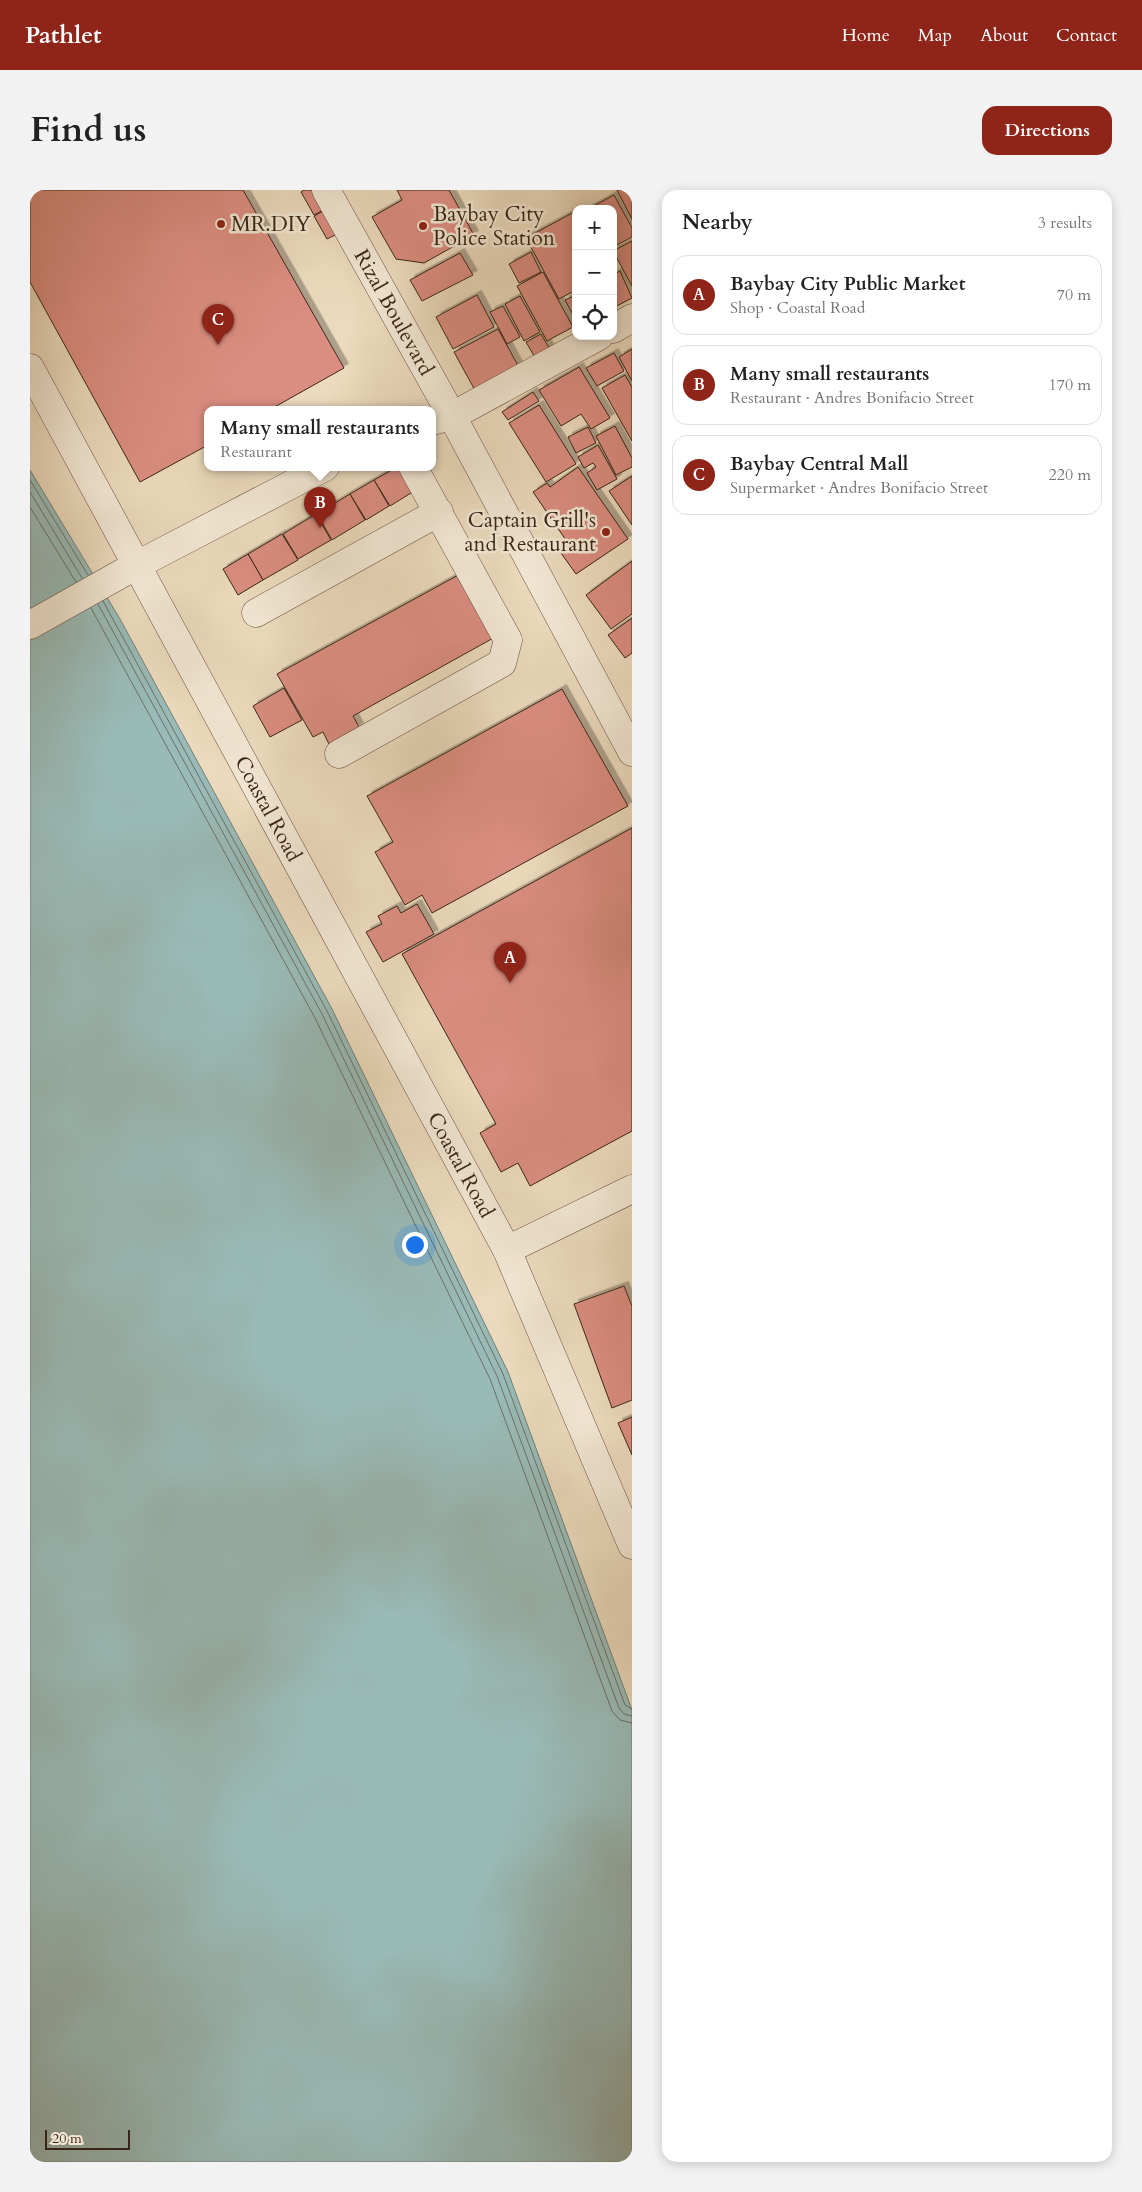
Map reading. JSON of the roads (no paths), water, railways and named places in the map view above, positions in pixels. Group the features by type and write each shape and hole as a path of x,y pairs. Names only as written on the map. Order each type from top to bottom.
{"street":[{"name":"Rizal Boulevard","path":"326,190 436,406"},
{"path":"617,326 632,318"},
{"path":"442,418 591,340"},
{"name":"Coastal Road","path":"30,368 135,566 507,1250 632,1545"},
{"name":"Rizal Boulevard","path":"436,406 632,752"},
{"path":"30,625 135,566 317,471"},
{"path":"339,754 502,663 508,640 415,471"},
{"path":"256,613 439,512"},
{"path":"507,1250 632,1190"}],"water":[{"path":"30,470 120,619 332,1009 508,1372 632,1710 632,2162 30,2162"}],"place":[{"name":"MR.DIY","path":"221,224"},
{"name":"Baybay City Police Station","path":"423,226"},
{"name":"Baybay Central Mall","path":"218,345"},
{"name":"Many small restaurants","path":"320,528"},
{"name":"Captain Grill's and Restaurant","path":"606,532"},
{"name":"Baybay City Public Market","path":"510,983"}]}
